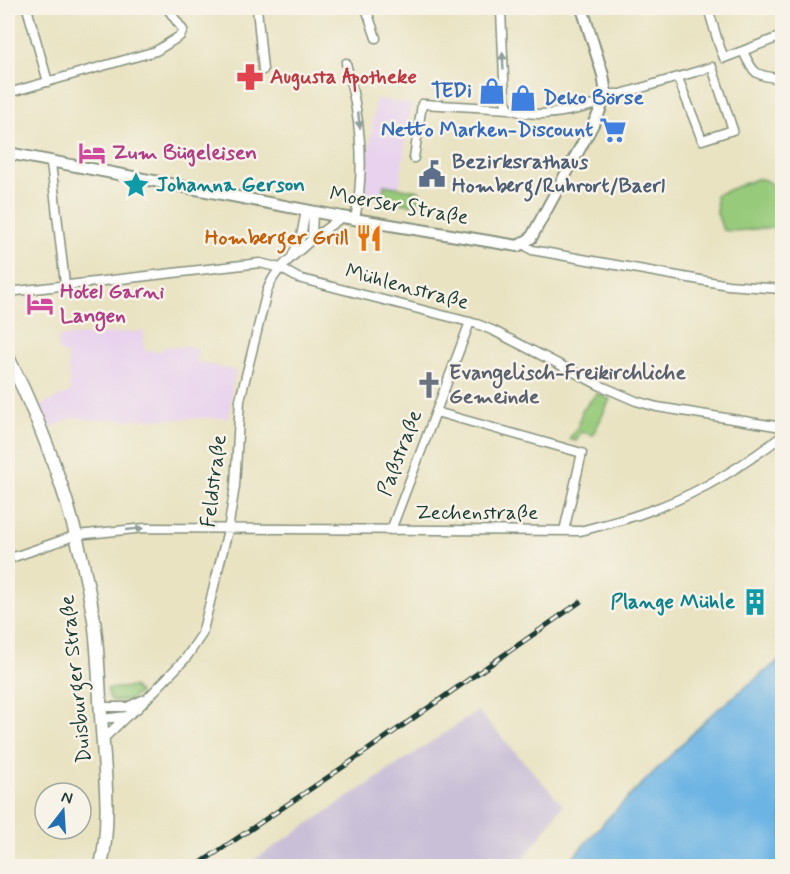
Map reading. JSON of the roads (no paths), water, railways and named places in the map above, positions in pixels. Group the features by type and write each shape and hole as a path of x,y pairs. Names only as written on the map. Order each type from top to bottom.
{"main road":[{"name":"Duisburger Straße","path":"8,357 48,444 71,512 94,622 107,824 101,867"}],"street":[{"path":"27,8 48,81"},
{"path":"8,93 156,51 180,36 183,30 166,8"},
{"path":"257,8 263,70"},
{"path":"366,8 376,38"},
{"path":"523,244 531,238 563,182 604,98 603,75 582,8"},
{"path":"708,8 724,58 783,36"},
{"path":"503,9 505,101 510,109"},
{"path":"742,51 751,69 757,74 783,80"},
{"path":"346,63 357,102 361,139 358,206 355,219"},
{"path":"414,158 422,104 510,109 518,112 574,111 604,98 712,67 733,130 702,140 678,78"},
{"name":"Moerser Straße","path":"8,153 342,217 512,246 523,244 532,250 717,283 783,290"},
{"path":"51,163 65,284"},
{"path":"310,211 314,222 312,239"},
{"name":"Feldstraße","path":"293,255 310,211"},
{"name":"Feldstraße","path":"102,740 138,708 186,658 202,634 228,530 235,486 240,400 271,278 293,255 342,217"},
{"name":"Mühlenstraße","path":"8,292 260,263 280,268 298,278 470,322 494,331 598,385 636,401 657,407 783,427"},
{"name":"Paßstraße","path":"391,530 470,322"},
{"path":"436,412 582,453 564,531"},
{"name":"Zechenstraße","path":"8,560 77,535 145,528 580,531 648,512 750,460 783,436"},
{"name":"Feldstraße","path":"101,713 127,707 145,699"},
{"path":"101,713 127,716"}],"water":[{"path":"782,658 782,866 565,866 609,817 712,714"}],"railway":[{"path":"196,866 349,763 580,602"}],"place":[{"name":"Augusta Apotheke","path":"250,77"},
{"name":"TEDi","path":"492,91"},
{"name":"Deko Börse","path":"523,98"},
{"name":"Netto Marken-Discount","path":"613,130"},
{"name":"Zum Bügeleisen","path":"92,153"},
{"name":"Bezirksrathaus Homberg/Ruhrort/Baerl","path":"432,174"},
{"name":"Johanna Gerson","path":"136,185"},
{"name":"Homberger Grill","path":"369,238"},
{"name":"Hotel Garni Langen","path":"40,304"},
{"name":"Evangelisch-Freikirchliche Gemeinde","path":"429,385"},
{"name":"Plange Mühle","path":"755,602"}]}
